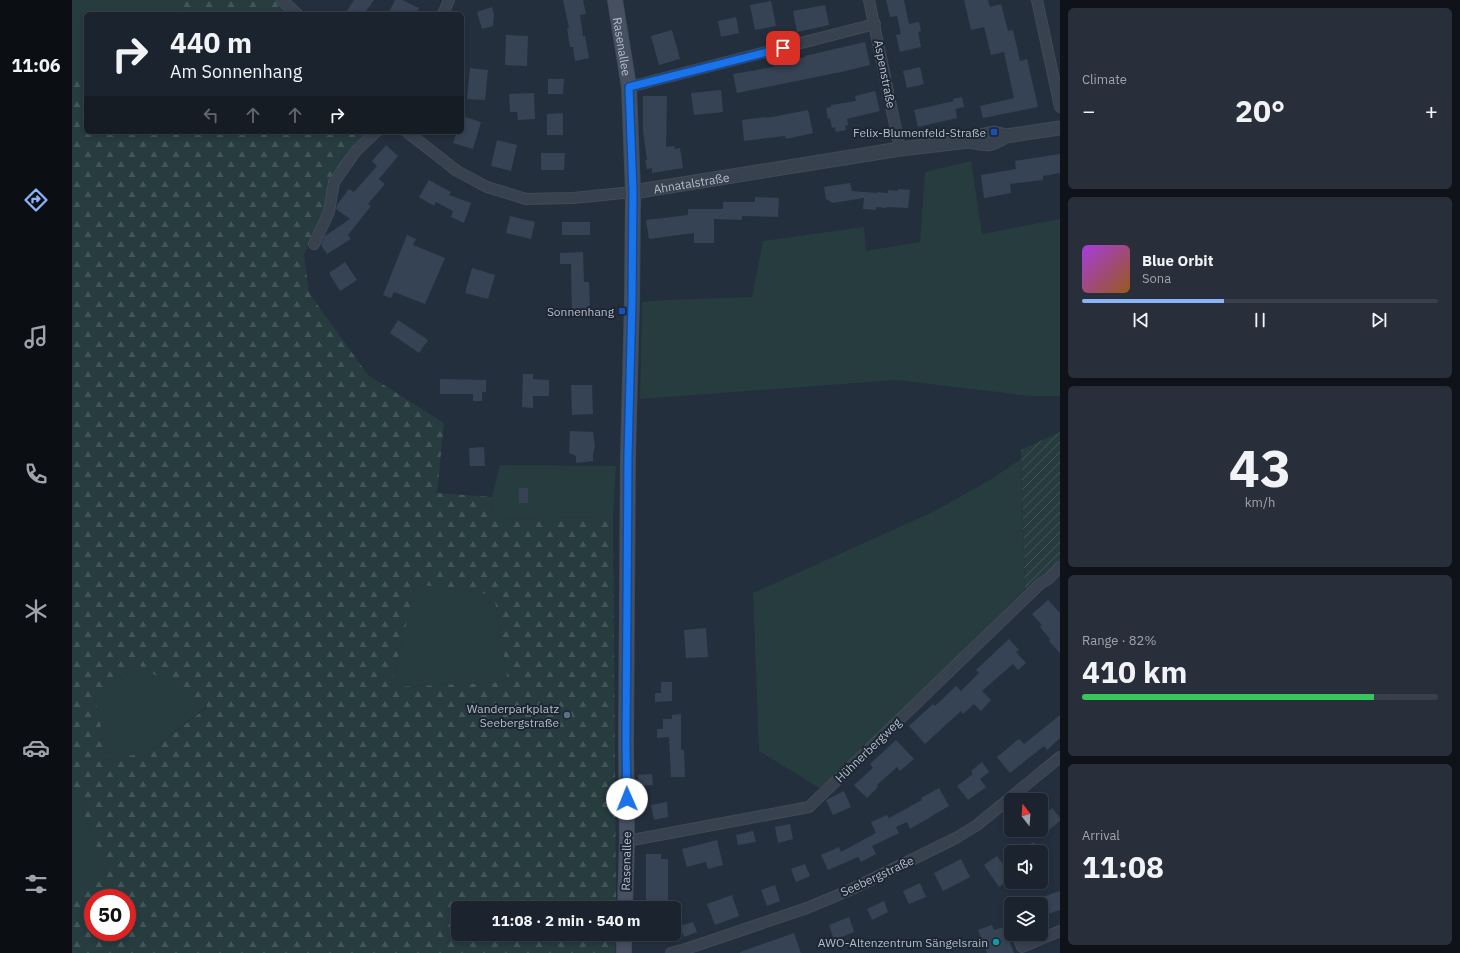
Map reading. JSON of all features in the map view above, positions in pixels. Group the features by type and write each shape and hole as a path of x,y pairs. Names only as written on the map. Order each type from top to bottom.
{"main road":[{"name":"Rasenallee","path":"614,0 629,87 633,192 628,456 626,743 627,841 625,901"},
{"path":"624,941 624,953"}],"street":[{"path":"282,0 294,12"},
{"path":"444,12 449,0"},
{"name":"Aspenstraße","path":"869,0 900,148"},
{"path":"1038,0 1060,106"},
{"path":"629,87 875,24"},
{"name":"Ahnatalstraße","path":"410,134 457,171 487,187 526,199 573,198 633,192 900,148 969,141 986,145 995,143 1006,136 1060,128"},
{"path":"314,244 329,212 334,182 356,151 374,134"},
{"name":"Hühnerbergweg","path":"627,841 809,807 1040,584 1048,579 1060,567"},
{"name":"Seebergstraße","path":"671,953 807,908 850,890 956,838 977,825 1060,757"},
{"path":"1048,936 1060,931"},
{"path":"1020,941 1022,947 1036,941"}],"green space":[{"path":"72,0 179,0 179,7 175,12 84,12 84,74 72,74"},
{"path":"179,0 281,0 291,12 175,12 179,7"},
{"path":"72,74 84,74 84,134 366,134 328,184 325,207 317,232 304,254 309,293 368,375 444,423 437,493 492,497 491,519 613,517 616,901 451,901 451,941 616,941 615,953 72,953 72,891 106,872 72,781","holes":["416,584 494,595 508,682 391,687","139,665 207,707 152,751 108,760 95,698"]},
{"path":"971,161 982,234 1060,219 1060,396 1031,396 896,380 640,399 642,302 752,297 763,241 864,227 866,251 920,242 925,172"},
{"path":"1060,432 1060,562 1046,576 1025,589 1021,450"},
{"path":"1021,459 1025,589 877,737 821,789 759,751 753,593 937,510 993,478"},
{"path":"500,465 616,466 613,517 491,519 492,497"},
{"path":"416,584 494,595 508,682 391,687"},
{"path":"139,665 207,706 152,751 108,760 95,698"},
{"path":"72,781 106,872 72,891"}],"building":[{"path":"354,0 374,0 365,12 346,12"},
{"path":"395,0 402,0 419,8 417,12 389,12"},
{"path":"563,0 583,0 586,14 580,15 583,36 585,36 589,58 575,61 573,47 570,47 567,28 569,28"},
{"path":"886,0 904,0 909,24 919,22 921,31 918,32 921,47 900,52 896,35 901,34 897,16 890,17"},
{"path":"964,0 988,0 990,7 1001,4 1008,31 1013,30 1020,61 1027,59 1038,107 983,118 980,106 1014,98 1004,52 991,55 984,27 971,30"},
{"path":"771,1 776,26 755,30 750,5"},
{"path":"825,5 829,25 797,32 793,11"},
{"path":"492,7 494,14 493,26 482,29 477,12"},
{"path":"736,17 739,33 721,37 718,21"},
{"path":"672,30 680,59 659,65 651,36"},
{"path":"506,35 528,36 527,66 505,65"},
{"path":"865,42 870,65 737,93 733,74 774,67 773,64"},
{"path":"920,67 924,84 907,88 903,71"},
{"path":"470,68 488,70 485,100 467,99"},
{"path":"548,79 564,79 563,94 548,94"},
{"path":"721,90 723,112 694,115 691,93"},
{"path":"875,91 880,111 847,119 848,125 845,126 846,130 836,132 835,127 832,128 830,118 828,119 826,108 831,107 831,105 856,101 855,96"},
{"path":"534,93 535,119 518,120 517,112 510,112 509,94"},
{"path":"643,96 667,96 666,147 674,146 675,149 680,148 683,168 652,173 652,168 647,169 643,131"},
{"path":"962,97 964,107 955,109 953,99"},
{"path":"954,101 957,118 918,127 914,110"},
{"path":"808,110 813,133 786,139 785,136 744,141 742,120 767,118"},
{"path":"563,113 563,135 547,135 547,114"},
{"path":"464,117 481,122 473,149 453,143 456,134 464,134"},
{"path":"497,140 517,145 511,171 491,166"},
{"path":"386,145 398,156 379,179 385,184 368,204 371,206 348,235 351,239 327,254 321,245 325,236 350,219 336,209 337,205 349,189 354,192 377,166 372,161"},
{"path":"541,153 565,153 564,170 541,170"},
{"path":"1060,154 1060,173 1043,176 1043,180 1010,184 1011,193 984,198 981,175 1016,169 1015,161"},
{"path":"429,180 451,192 449,195 471,203 464,223 451,217 453,211 436,202 434,206 419,197"},
{"path":"850,183 852,191 888,193 888,190 910,190 908,208 876,207 876,210 863,209 864,198 833,203 826,199 824,187"},
{"path":"755,197 779,198 778,217 742,216 742,220 714,219 714,243 694,243 694,233 649,239 646,220 688,215 688,209 723,209 723,202 755,202"},
{"path":"510,216 535,222 531,239 506,233"},
{"path":"562,222 590,222 590,235 562,235"},
{"path":"407,235 416,239 413,245 445,258 425,304 394,292 391,298 383,295"},
{"path":"583,252 584,282 589,282 590,312 572,312 571,264 560,264 560,253"},
{"path":"345,262 357,280 340,291 329,273"},
{"path":"472,268 495,275 488,299 465,293"},
{"path":"398,320 428,340 419,353 390,333"},
{"path":"523,374 533,374 533,379 549,380 549,396 533,396 533,408 522,407"},
{"path":"440,379 486,380 486,392 482,392 482,401 473,401 473,394 440,394"},
{"path":"571,385 592,385 593,414 572,415"},
{"path":"570,431 593,432 595,447 593,461 576,463 576,456 569,453"},
{"path":"484,447 485,466 470,466 469,448"},
{"path":"519,488 528,488 528,503 519,503"},
{"path":"1048,600 1060,613 1060,653 1049,641 1050,639 1040,627 1042,625 1032,614"},
{"path":"706,628 708,657 686,658 684,630"},
{"path":"1009,639 1019,650 1016,652 1026,663 1018,670 1013,664 982,691 991,700 981,711 974,704 963,714 961,711 925,744 909,726 933,704 935,706 956,686 961,691 979,673 976,670"},
{"path":"661,682 672,682 672,701 655,702 655,693 661,693"},
{"path":"681,714 681,750 684,750 685,777 671,777 669,737 657,738 657,729 663,729 663,719 672,719 672,715"},
{"path":"1060,715 1060,738 1047,750 1044,746 1010,773 997,757 1019,739 1024,744"},
{"path":"896,740 914,759 900,771 897,767 877,785 878,787 867,798 854,785 873,768 870,764"},
{"path":"982,762 989,772 980,779 986,787 968,800 957,786 973,774 971,771"},
{"path":"652,774 653,785 639,786 638,775"},
{"path":"939,788 949,806 910,829 907,822 896,827 899,833 872,846 876,854 861,862 858,857 828,870 821,855 839,847 841,852 876,833 871,822 887,815 889,818 922,800 921,798"},
{"path":"844,791 851,807 833,815 826,800"},
{"path":"667,802 668,817 654,820 651,805"},
{"path":"1052,808 1060,818 1060,821 1049,830 1048,829 1048,811"},
{"path":"790,824 793,839 778,843 775,827"},
{"path":"753,831 756,842 738,845 736,835"},
{"path":"717,840 723,865 708,869 706,862 687,867 682,849"},
{"path":"646,854 661,854 661,859 668,859 668,900 646,900"},
{"path":"997,856 1004,866 1004,883 999,887 984,865"},
{"path":"961,859 970,877 943,891 934,873"},
{"path":"805,864 810,876 796,882 791,869"},
{"path":"920,883 926,897 909,904 903,891"},
{"path":"775,885 780,901 767,906 761,890"},
{"path":"1060,891 1060,910 1048,914 1048,897 1043,897"},
{"path":"732,895 739,916 715,925 707,904"},
{"path":"884,901 888,912 872,920 867,909"},
{"path":"849,917 854,932 834,940 829,925"},
{"path":"693,922 697,932 684,937 681,926"},
{"name":"AWO-Altenzentrum Sängelsrain","path":"992,925 994,930 1004,927 1004,941 1009,941 1014,953 987,953 978,930"},
{"path":"794,933 801,953 740,953 740,952"}],"place":[{"name":"Felix-Blumenfeld-Straße","path":"994,132"},
{"name":"Sonnenhang","path":"622,311"},
{"name":"Wanderparkplatz Seebergstraße","path":"567,715"},
{"name":"AWO-Altenzentrum Sängelsrain","path":"996,942"}],"route":[{"path":"627,799 628,456 633,192 629,87 783,48"}]}
